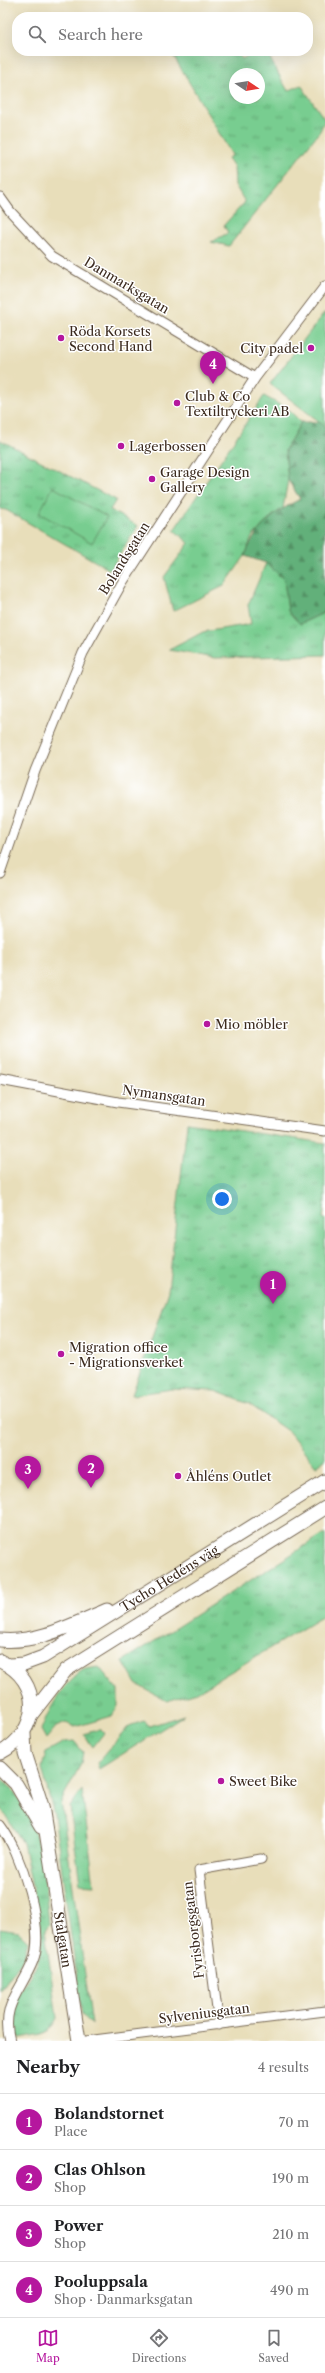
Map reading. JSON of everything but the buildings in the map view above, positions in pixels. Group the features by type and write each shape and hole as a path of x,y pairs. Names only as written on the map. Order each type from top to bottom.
{"main road":[{"name":"Tycho Hedéns väg","path":"5,1663 24,1664 43,1657 325,1481"},
{"name":"Tycho Hedéns väg","path":"31,1715 66,1670 325,1508"},
{"path":"0,1640 24,1640 50,1633 142,1596"},
{"path":"0,1753 12,1747 24,1734 31,1715 32,1700 28,1687 20,1675 5,1663"},
{"name":"Stålgatan","path":"24,1734 25,1753 42,1806 79,2041"},
{"name":"Stålgatan","path":"0,1768 16,1784 32,1810 46,1838"}],"street":[{"name":"Danmarksgatan","path":"0,197 10,211 52,256 256,378"},
{"name":"Bolandsgatan","path":"0,873 35,771 83,653 122,583 256,378 325,286"},
{"name":"Nymansgatan","path":"0,1080 118,1102 325,1131"},
{"path":"0,1825 9,1836 23,1870 31,1903 36,1948 33,1962 10,1996 3,2016 10,2041"},
{"name":"Fyrisborgsgatan","path":"219,2025 199,1870 261,1859"},
{"name":"Sylveniusgatan","path":"86,2041 325,2011"}],"green space":[{"path":"174,56 240,56 242,59 247,56 269,56 288,91 301,85 325,120 320,131 229,246 211,242 228,233 224,225 245,202 235,185 234,167 228,158 232,155"},
{"name":"City padel","path":"325,312 325,426 270,384"},
{"path":"264,396 289,410 301,422 285,450 288,480 283,508 271,517 252,537 245,556 224,586 173,611 164,577 189,543 174,530"},
{"path":"301,422 325,422 325,612 300,624 288,611 284,579 266,563 245,556 254,537 266,522 281,510 300,499 288,480 285,450"},
{"path":"0,440 116,500 110,510 138,526 110,570 6,510 0,509"},
{"path":"53,487 107,517 92,543 39,513"},
{"path":"266,563 284,579 288,611 300,624 325,612 325,655 215,658 169,650 203,632 251,624 248,605"},
{"path":"187,1123 325,1143 325,1202 323,1218 325,1219 325,1460 316,1466 289,1432 249,1404 215,1391 172,1389 132,1395 168,1291"},
{"path":"325,1533 325,1615 197,1692 167,1701 136,1684 123,1661"},
{"path":"99,1667 118,1690 118,1706 112,1716 75,1727 66,1723 56,1727 46,1739 41,1730 58,1697 76,1675 83,1670"},
{"path":"184,1715 99,1769 97,1763 129,1726 144,1721 150,1726"},
{"path":"100,1729 104,1733 93,1747 83,1734"},
{"path":"74,1741 83,1752 81,1764 61,1801 92,2025 82,2014 54,1815 42,1768 46,1752 64,1742"},
{"path":"0,1777 14,1791 24,1807 38,1845 45,1885 49,1924 45,1930 57,2018 51,2028 47,2031 38,2035 20,2038 12,2030 10,2016 14,1999 37,1965 43,1940 23,1843 0,1807"},
{"path":"82,1790 94,1885 80,1884 70,1807"},
{"path":"0,1929 19,1932 28,1941 24,1957 0,1991"}],"place":[{"name":"Röda Korsets Second Hand","path":"61,338"},
{"name":"City padel","path":"311,348"},
{"name":"Pooluppsala","path":"213,384"},
{"name":"Club & Co Textiltryckeri AB","path":"177,403"},
{"name":"Lagerbossen","path":"121,446"},
{"name":"Garage Design Gallery","path":"152,479"},
{"name":"Mio möbler","path":"207,1024"},
{"name":"Bolandstornet","path":"273,1304"},
{"name":"Migration office - Migrationsverket","path":"61,1354"},
{"name":"Åhléns Outlet","path":"178,1476"},
{"name":"Clas Ohlson","path":"91,1488"},
{"name":"Power","path":"28,1489"},
{"name":"Sweet Bike","path":"221,1781"}]}
